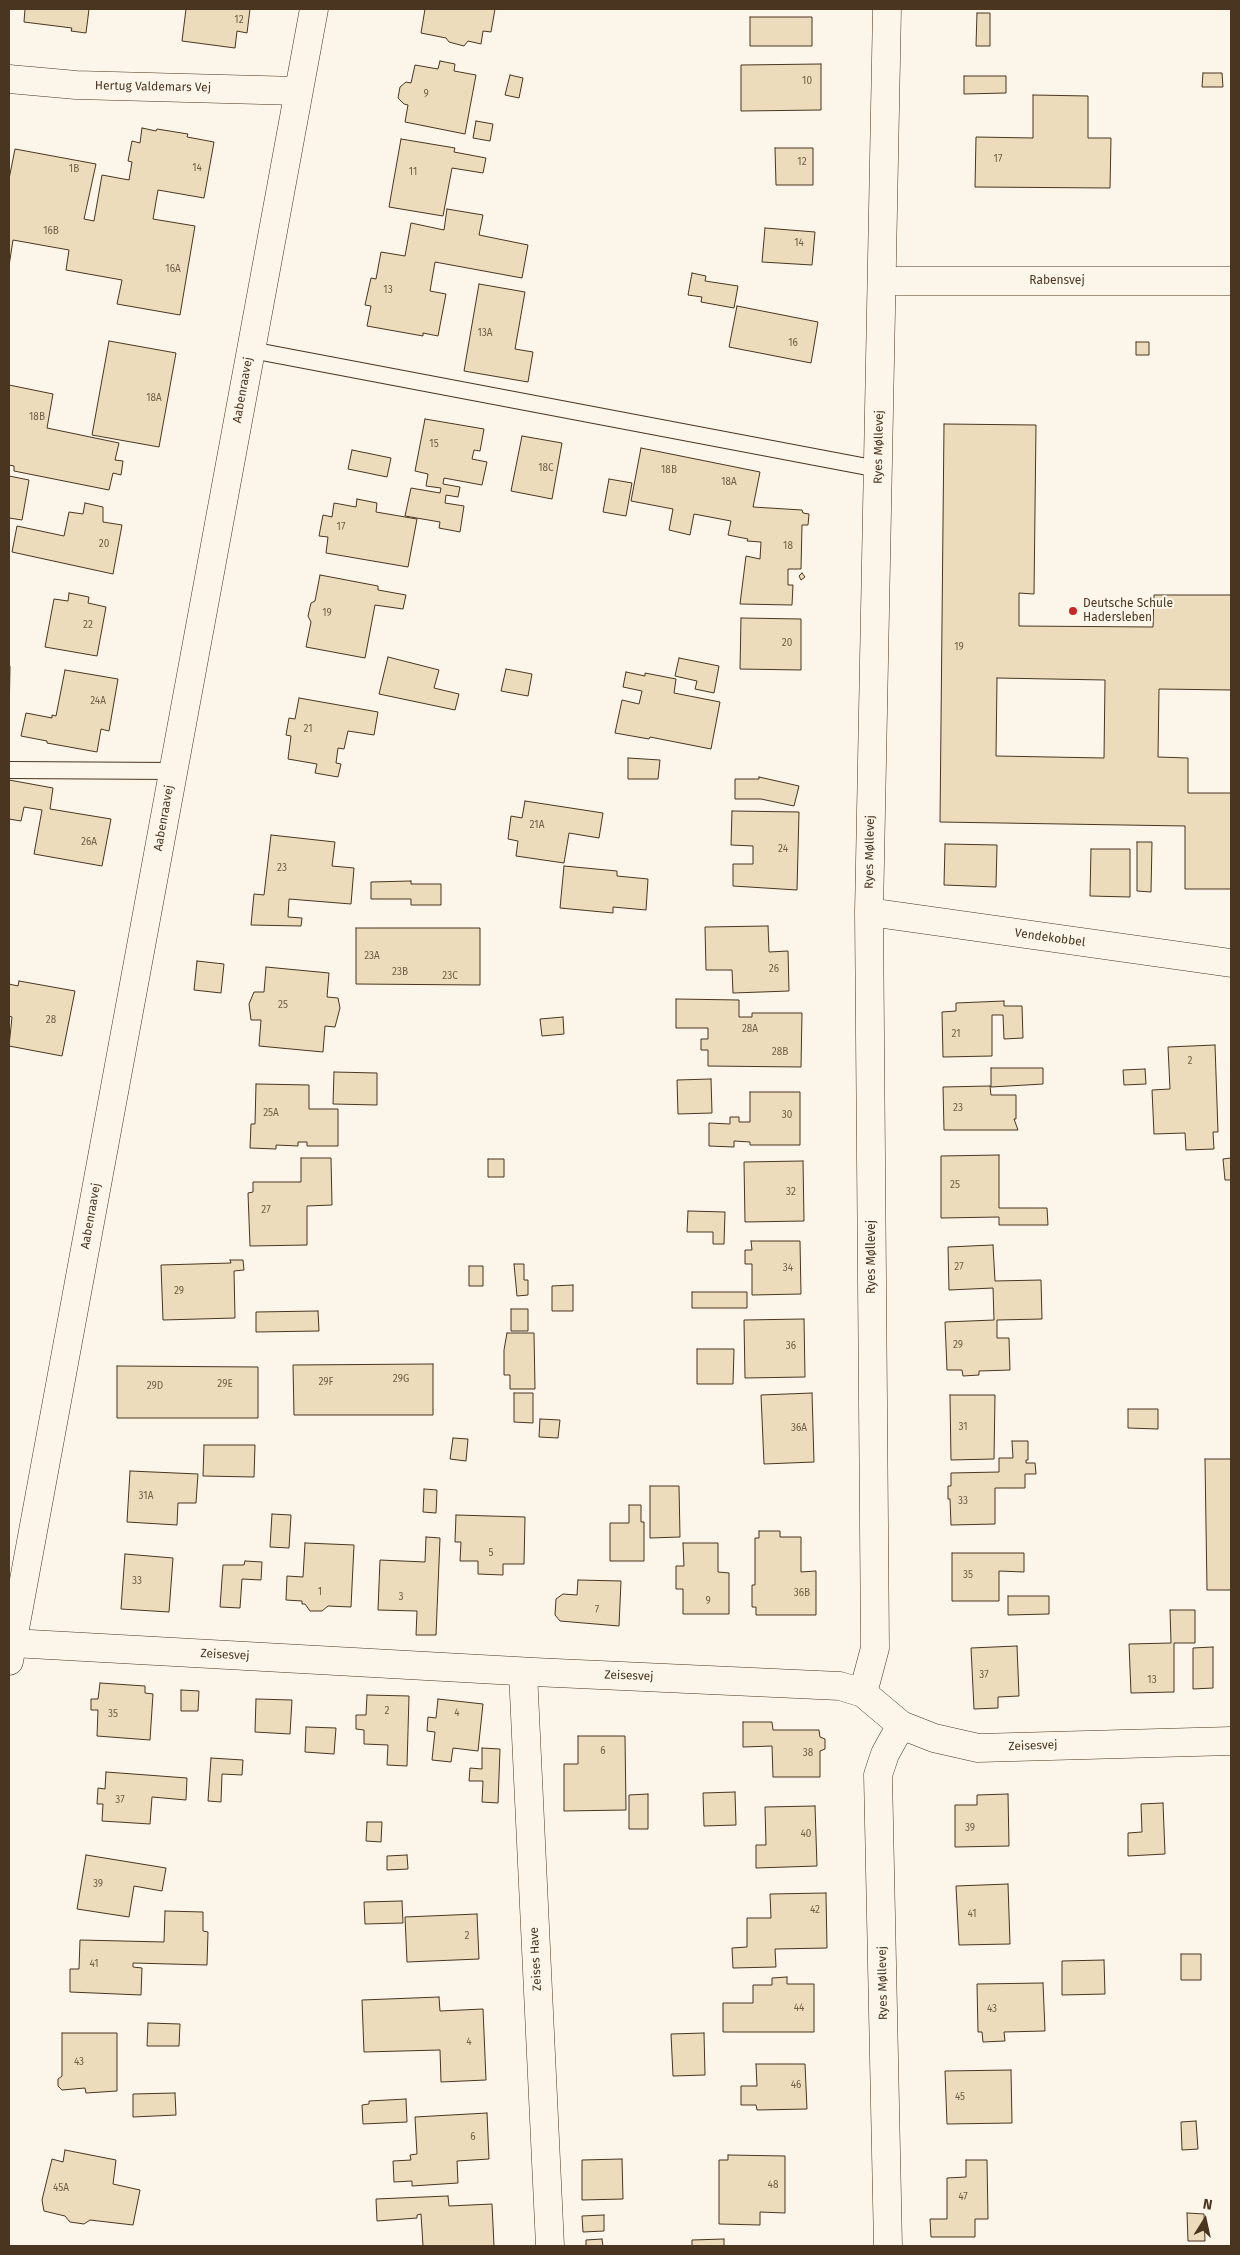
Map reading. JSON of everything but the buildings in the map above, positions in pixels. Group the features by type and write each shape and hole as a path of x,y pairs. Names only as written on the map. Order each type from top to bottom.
{"street":[{"name":"Aabenraavej","path":"10,1652 314,9"},
{"name":"Ryes Møllevej","path":"863,1693 875,1648 869,912 887,9"},
{"name":"Hertug Valdemars Vej","path":"9,79 76,85 298,91"},
{"name":"Rabensvej","path":"882,281 1231,281"},
{"name":"Vendekobbel","path":"869,912 1231,963"},
{"name":"Zeisesvej","path":"10,1652 840,1686 863,1693 901,1725 934,1738 978,1748 1231,1741"},
{"name":"Zeises Have","path":"523,1672 550,2246"},
{"name":"Ryes Møllevej","path":"888,2246 878,1775 885,1754 901,1725"}],"lane":[{"path":"251,350 878,470"},
{"name":"Aabenraavej","path":"9,770 173,772"}],"place":[{"name":"Deutsche Schule Hadersleben","path":"1073,611"}]}
